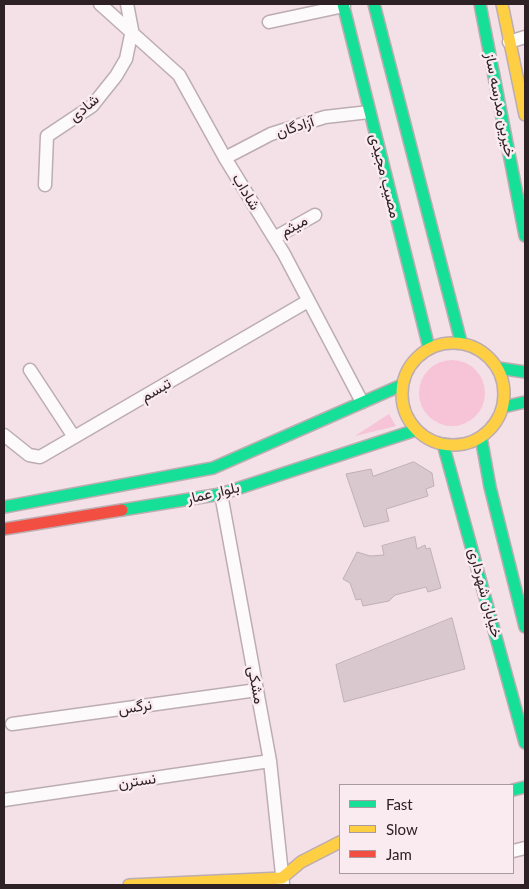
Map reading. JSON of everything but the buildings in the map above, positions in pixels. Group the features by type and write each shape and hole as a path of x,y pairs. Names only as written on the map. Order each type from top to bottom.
{"main road":[{"name":"مصیب مجیدی","path":"374,4 461,342"},
{"name":"خیرین مدرسه ساز","path":"480,4 525,236"},
{"name":"خیرین مدرسه ساز","path":"502,4 525,115"},
{"name":"مصیب مجیدی","path":"343,5 429,348"},
{"path":"461,342 476,347 488,356 498,368 504,380 505,394 503,407 498,419 481,437 469,442 443,444 429,439 416,430 407,416 402,401 402,385 407,370 416,357 429,348 444,343 461,342"},
{"path":"498,368 525,372"},
{"name":"بلوار عمار","path":"4,507 213,468 402,385"},
{"path":"503,407 525,402"},
{"name":"بلوار عمار","path":"4,529 221,494 416,430"},
{"name":"خیابان شهرداری","path":"481,437 490,487 520,582 525,627"},
{"name":"خیابان شهرداری","path":"443,444 525,743"},
{"path":"129,885 283,882 301,862 339,843"}],"street":[{"name":"شاداب","path":"100,4 132,30 179,75 225,158 274,238 362,402"},
{"path":"127,4 132,30"},
{"path":"269,22 343,5"},
{"name":"شادی","path":"45,185 47,136 92,106 116,76 126,59 132,30"},
{"path":"509,42 525,37"},
{"name":"آزادگان","path":"225,158 271,134 325,117 369,112"},
{"name":"میثم","path":"274,238 314,215"},
{"name":"تبسم","path":"4,435 29,455 40,457 308,301"},
{"path":"30,370 74,438"},
{"name":"مشکی","path":"221,494 270,761 283,882"},
{"name":"نرگس","path":"12,724 257,690"},
{"name":"نسترن","path":"4,800 270,761"}],"shaded area":[{"path":"452,360 465,363 475,370 482,380 485,393 482,406 475,416 465,423 452,426 439,423 429,416 422,406 419,393 422,380 429,370 439,363"},
{"path":"389,414 396,426 355,436"}],"traffic: fast":[{"path":"343,4 429,348"},
{"path":"374,4 461,342"},
{"path":"480,4 525,236"},
{"path":"498,368 525,372"},
{"path":"4,507 213,468 402,385"},
{"path":"503,407 525,402"},
{"path":"122,510 221,494 416,430"},
{"path":"481,437 490,487 525,627"},
{"path":"443,444 525,743"},
{"path":"514,790 525,787"}],"traffic: slow":[{"path":"502,4 525,115"},
{"path":"453,343 473,347 489,358 500,374 504,394 500,414 489,430 473,441 453,445 433,441 417,430 406,414 402,394 406,374 417,358 433,347 453,343"},
{"path":"129,885 282,878 301,862 339,843"}],"traffic: jam":[{"path":"4,529 122,510"}]}
